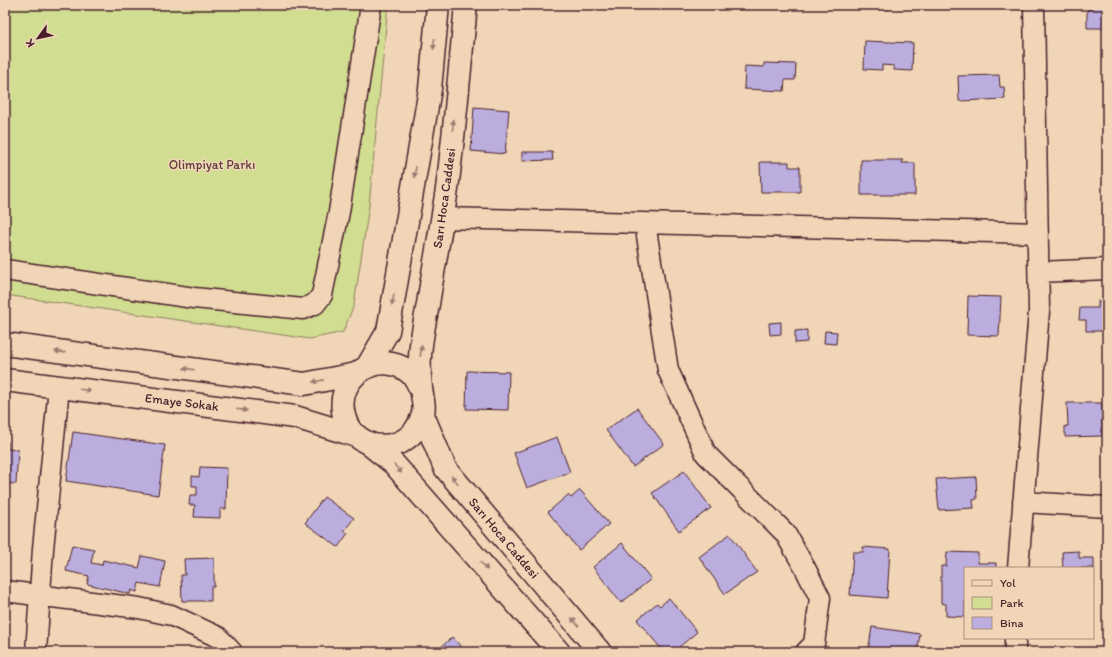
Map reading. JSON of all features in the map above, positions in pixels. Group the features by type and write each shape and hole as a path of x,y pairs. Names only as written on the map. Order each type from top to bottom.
{"street":[{"path":"5,270 194,298 303,309 315,304 322,295 339,212 371,5"},
{"path":"438,5 430,89 388,331 362,370 347,384 342,398 342,412 348,426 363,440 394,464 559,652"},
{"name":"Sarı Hoca Caddesi","path":"421,390 420,356 447,187 466,5"},
{"path":"1018,567 1039,311 1034,5"},
{"path":"442,218 1038,233"},
{"path":"645,223 668,370 706,454 785,533 820,598 814,644 806,652"},
{"path":"1038,272 1107,269"},
{"path":"5,344 304,384 362,370 380,364 393,365 405,370 415,378 421,390 424,402 423,415 417,428 408,438 396,444 382,446 363,440"},
{"name":"Emaye Sokak","path":"5,380 295,417 363,440"},
{"path":"36,652 59,387"},
{"name":"Sarı Hoca Caddesi","path":"423,415 445,468 600,652"},
{"path":"1023,502 1107,507"},
{"path":"5,591 139,608 171,615 218,637 232,652"},
{"path":"1015,639 1015,652"}],"green space":[{"name":"Olimpiyat Parkı","path":"5,5 388,5 369,206 354,305 343,332 310,339 5,295"}],"building":[{"path":"867,5 890,5 890,9 867,8"},
{"path":"1092,5 1107,5 1107,28 1087,28 1087,10 1092,9"},
{"path":"865,41 913,43 912,71 894,70 894,66 882,65 882,70 864,69"},
{"path":"764,63 796,64 795,80 785,80 784,91 744,89 745,66 764,67"},
{"path":"999,75 1000,87 1004,87 1005,99 959,101 958,76"},
{"path":"474,107 509,110 505,154 471,151"},
{"path":"522,152 552,152 553,160 522,161"},
{"path":"861,160 903,160 902,163 915,163 915,195 861,195"},
{"path":"760,162 789,162 789,167 800,167 800,192 761,192"},
{"path":"968,296 1001,297 999,336 967,335"},
{"path":"1098,301 1107,302 1107,331 1086,331 1086,320 1079,320 1080,308 1098,308"},
{"path":"781,322 781,334 770,335 769,323"},
{"path":"807,330 807,342 795,343 795,331"},
{"path":"825,331 837,332 836,344 824,343"},
{"path":"467,371 509,372 508,410 466,409"},
{"path":"1067,403 1102,403 1102,436 1065,437 1065,426 1068,426"},
{"path":"637,408 664,444 633,467 606,430"},
{"path":"73,432 165,445 158,495 66,481"},
{"path":"557,437 570,472 527,488 514,453"},
{"path":"5,442 8,442 8,449 18,450 16,484 5,483"},
{"path":"200,467 227,468 226,509 220,509 220,518 194,517 195,505 189,505 190,495 197,495 197,486 192,486 192,476 199,477"},
{"path":"684,471 711,508 679,531 652,493"},
{"path":"976,477 977,499 973,500 974,508 939,510 936,479"},
{"path":"580,490 609,524 579,550 548,512 568,495 571,498"},
{"path":"324,497 354,518 344,531 348,533 338,547 305,523"},
{"path":"730,534 757,572 725,594 699,557"},
{"path":"622,543 651,579 621,603 593,567"},
{"path":"72,545 94,549 91,563 102,565 103,560 139,568 142,556 165,561 160,587 139,583 137,592 131,590 130,594 87,584 89,576 66,571"},
{"path":"863,547 890,549 887,598 850,595 853,552 863,552"},
{"path":"1079,551 1079,558 1094,558 1094,567 1063,567 1062,552"},
{"path":"947,552 978,553 978,563 996,563 996,567 964,567 964,617 946,616 946,604 941,603 941,566 946,566"},
{"path":"214,558 214,587 211,587 211,601 182,601 181,575 185,575 184,559"},
{"path":"669,598 697,632 673,652 664,652 637,620 657,603 660,606"},
{"path":"872,627 920,634 917,652 868,652"},
{"path":"452,637 466,652 436,652"}]}
